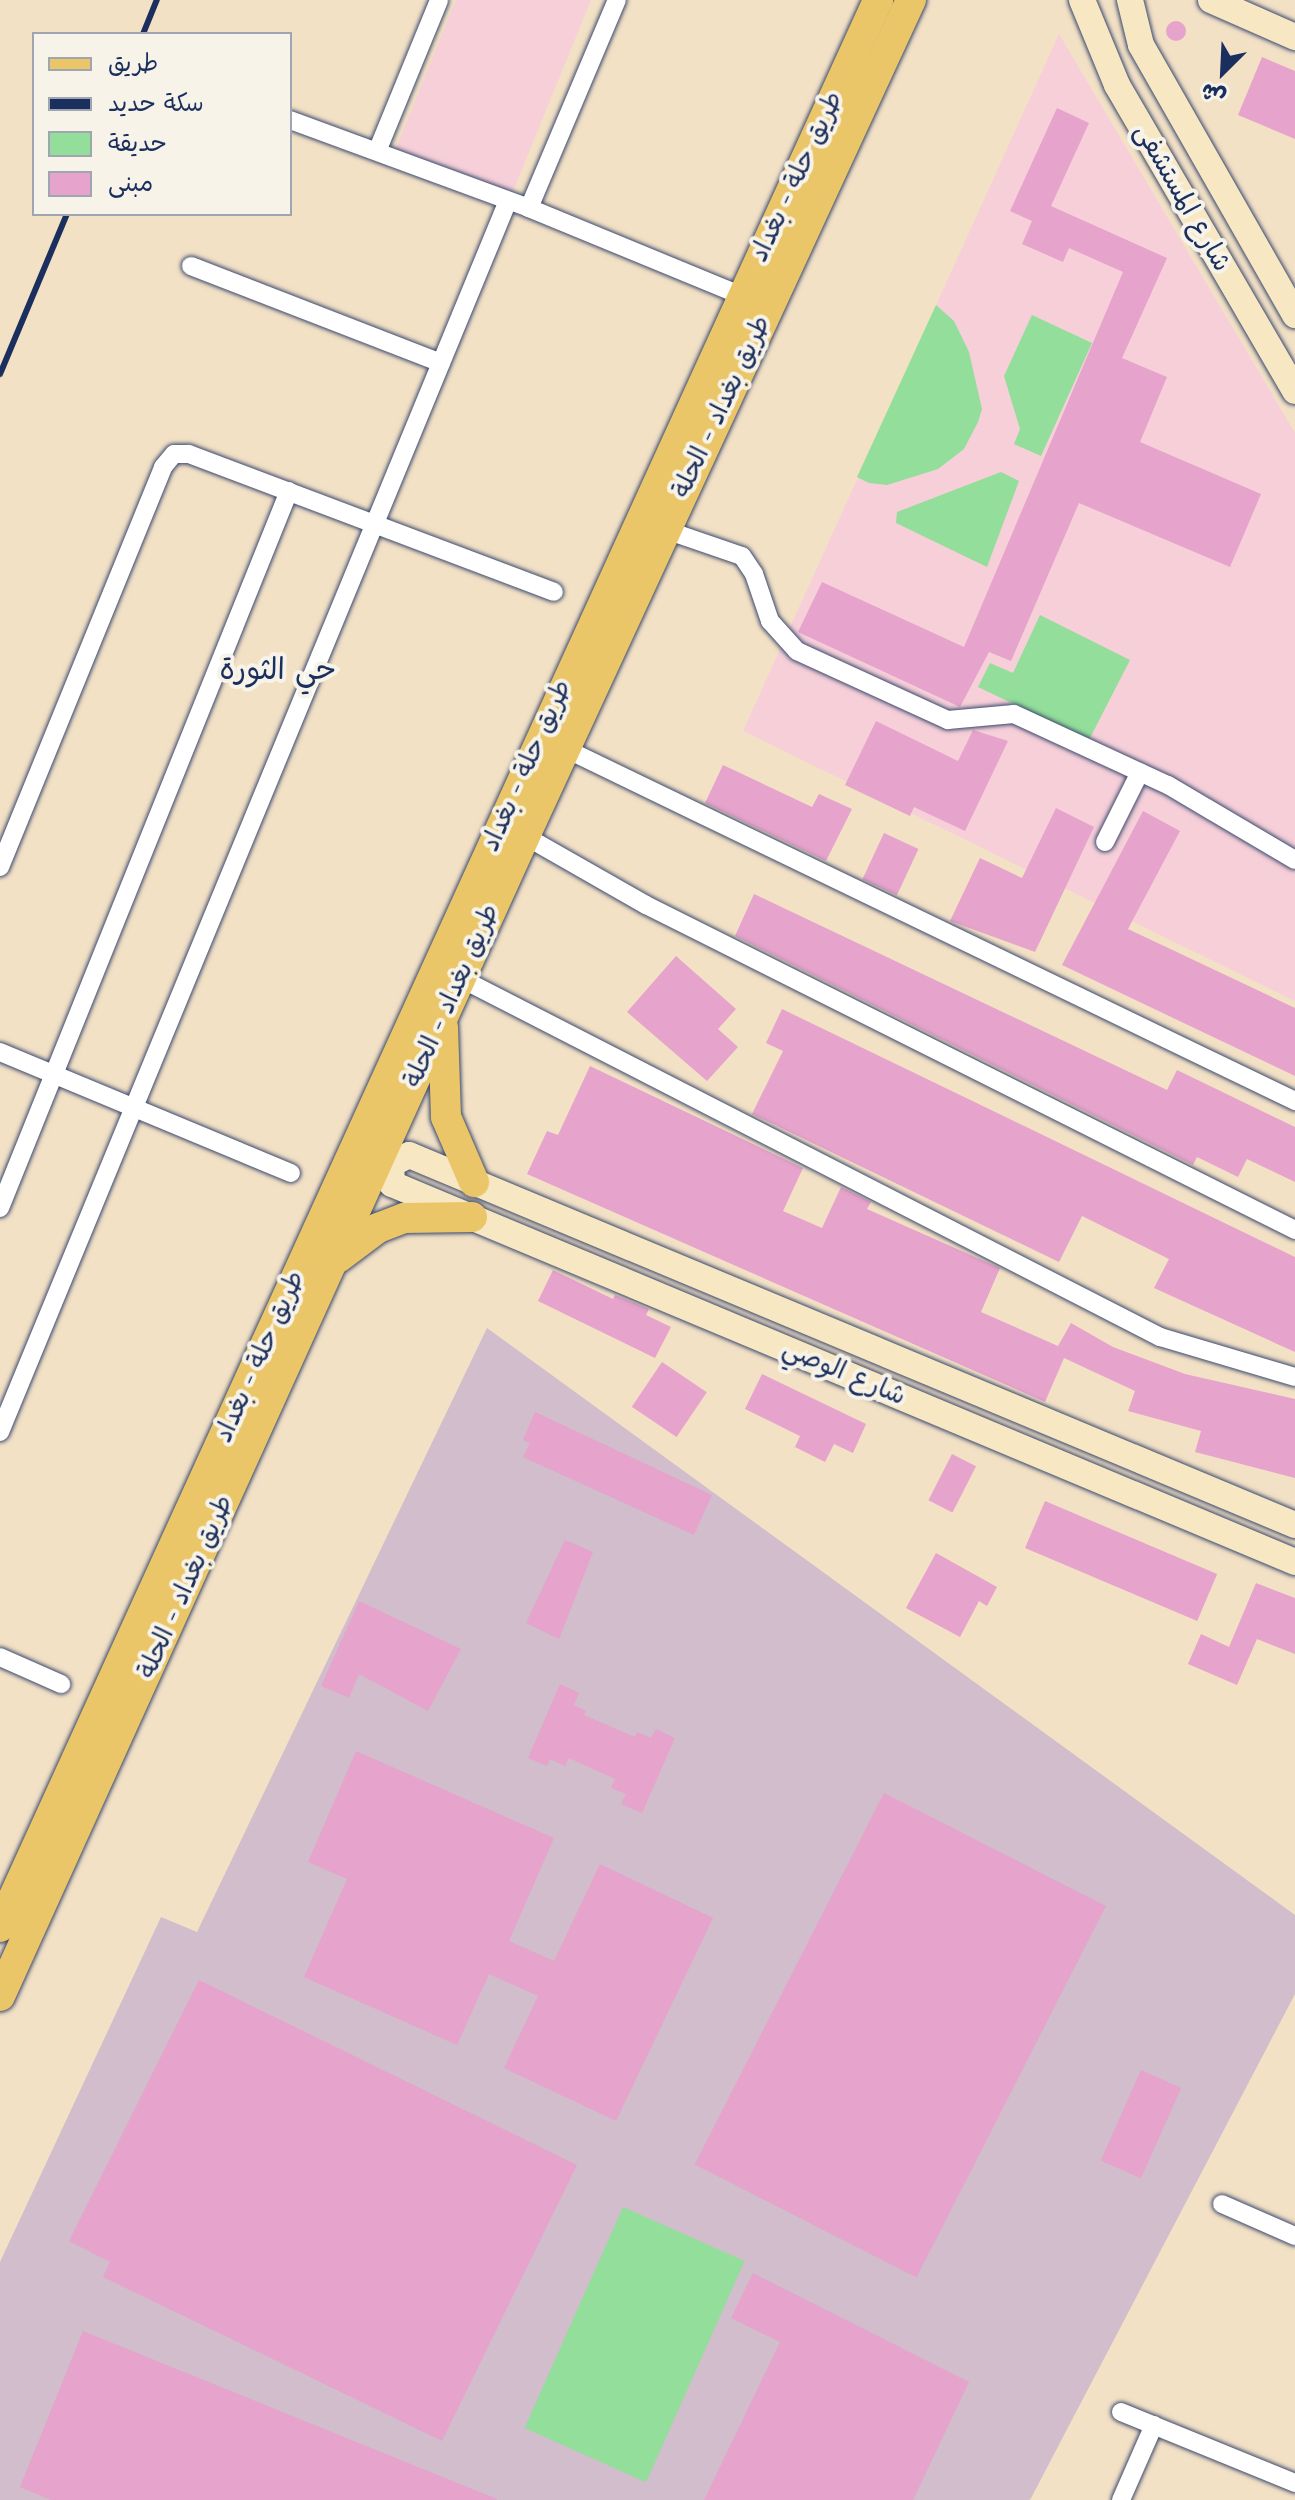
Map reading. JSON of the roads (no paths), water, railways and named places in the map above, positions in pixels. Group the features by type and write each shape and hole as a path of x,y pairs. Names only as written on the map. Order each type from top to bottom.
{"main road":[{"name":"طريق حلة - بغداد","path":"0,1927 878,0"},
{"name":"طريق بغداد - الحلة","path":"0,1996 334,1263 460,978 911,0"},
{"path":"443,1018 446,1117 474,1182"},
{"path":"334,1263 366,1235 404,1218 472,1217"}],"street":[{"path":"378,149 439,0"},
{"path":"529,208 617,0"},
{"name":"شارع المستشفى","path":"1082,0 1104,59 1295,391"},
{"name":"شارع المستشفى","path":"1130,0 1141,45 1295,315"},
{"path":"1211,0 1295,37"},
{"path":"1104,59 1108,40 1118,34 1141,45"},
{"path":"292,121 378,149 743,296"},
{"path":"0,1432 508,201"},
{"path":"191,266 441,363"},
{"path":"0,867 163,467 174,454 189,454 377,522 554,592"},
{"path":"0,1208 289,491"},
{"path":"666,530 742,556 754,574 770,621 797,651 948,720 1014,714 1140,772 1295,860"},
{"path":"566,749 1295,1101"},
{"path":"1105,842 1140,772"},
{"path":"525,836 660,912 1295,1230"},
{"path":"460,978 1160,1337 1295,1377"},
{"path":"0,1052 291,1173"},
{"name":"شارع الوصي","path":"1295,1525 409,1155 391,1164 392,1184 1295,1562"},
{"path":"0,1657 61,1684"},
{"path":"1222,2204 1295,2236"},
{"path":"1121,2412 1295,2483"},
{"path":"1121,2500 1154,2425"}],"railway":[{"path":"144,32 157,0"},
{"path":"0,374 66,216"}],"district":[{"name":"حي الثورة","path":"278,670"}]}
